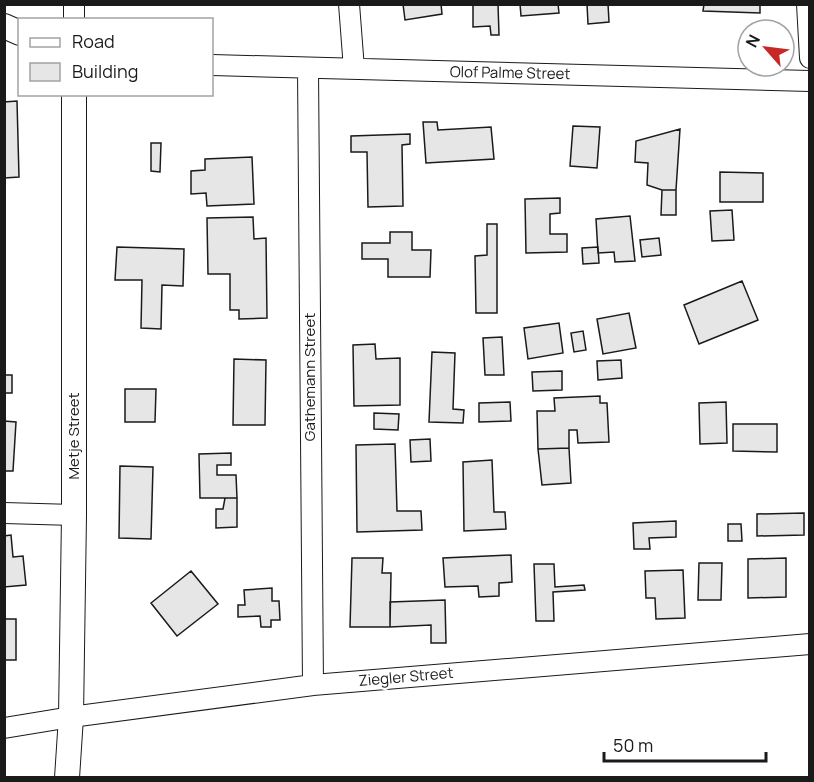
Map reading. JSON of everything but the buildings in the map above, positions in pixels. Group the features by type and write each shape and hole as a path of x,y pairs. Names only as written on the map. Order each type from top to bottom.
{"street":[{"path":"349,4 354,69"},
{"path":"807,4 810,58"},
{"path":"4,26 18,32"},
{"name":"Olof Palme Street","path":"213,65 810,81"},
{"name":"Gathemann Street","path":"308,69 313,685"},
{"name":"Metje Street","path":"67,777 71,717 74,515 74,96"},
{"path":"4,513 74,515"},
{"name":"Ziegler Street","path":"4,728 313,685 810,644"}]}
